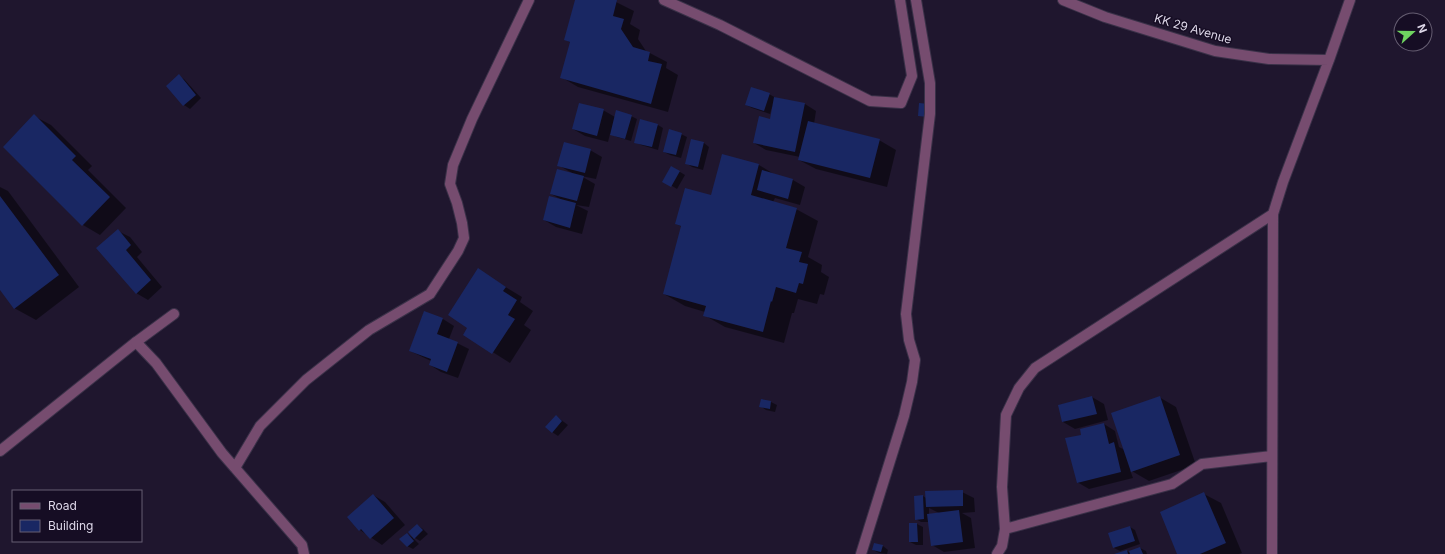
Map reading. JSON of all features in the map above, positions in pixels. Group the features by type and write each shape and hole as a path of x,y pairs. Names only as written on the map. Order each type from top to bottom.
{"street":[{"path":"235,468 260,426 306,380 369,330 430,294 458,251 464,238 457,203 450,184 453,165 472,119 529,0"},
{"path":"664,0 720,25 870,101 901,104 912,76 900,0"},
{"path":"861,554 904,416 915,360 909,340 906,314 930,114 930,83 916,0"},
{"name":"KK 29 Avenue","path":"1063,0 1105,17 1215,51 1269,59 1330,60"},
{"path":"1272,554 1273,214 1283,182 1330,60 1350,0"},
{"path":"997,554 1002,546 1005,529 1002,487 1006,415 1020,388 1035,368 1273,214"},
{"path":"0,451 136,342 174,314"},
{"path":"136,342 156,363 222,453 302,545 304,554"},
{"path":"1005,529 1172,484 1202,464 1272,456"}],"building":[{"path":"575,0 617,0 613,16 624,19 621,29 633,47 650,52 648,61 662,64 651,104 560,78 570,42 564,40"},
{"path":"179,74 196,95 183,106 166,86"},
{"path":"751,87 770,93 764,111 745,105"},
{"path":"774,97 805,103 795,152 753,143 759,116 770,119"},
{"path":"579,103 604,109 597,136 572,129"},
{"path":"919,103 929,104 928,117 918,116"},
{"path":"616,110 632,115 625,139 610,135"},
{"path":"34,114 76,156 72,160 110,197 82,226 3,147"},
{"path":"640,119 658,124 652,147 634,143"},
{"path":"808,121 880,139 870,178 798,160"},
{"path":"669,129 682,133 676,155 663,152"},
{"path":"691,139 704,142 698,167 685,164"},
{"path":"564,142 591,149 585,173 557,166"},
{"path":"722,154 759,164 751,195 797,208 786,248 802,252 799,262 808,264 803,284 799,283 796,293 776,287 763,332 703,316 706,306 663,294 681,226 675,224 685,188 711,195"},
{"path":"671,166 680,171 671,187 662,182"},
{"path":"557,169 584,176 577,201 550,194"},
{"path":"762,170 793,179 788,199 757,190"},
{"path":"0,196 59,275 14,309 0,290"},
{"path":"549,196 576,203 570,228 543,220"},
{"path":"118,229 131,245 126,250 151,280 136,294 96,248"},
{"path":"478,268 506,287 503,291 517,300 508,315 515,319 492,354 463,335 467,328 448,315"},
{"path":"424,311 443,318 437,334 458,342 447,372 429,365 431,359 409,351"},
{"path":"1092,396 1097,414 1062,422 1058,405"},
{"path":"1160,396 1180,455 1131,472 1111,413"},
{"path":"761,399 771,401 770,409 759,407"},
{"path":"556,415 562,421 552,433 545,427"},
{"path":"1104,423 1109,444 1114,442 1121,472 1077,483 1065,438 1081,435 1080,429"},
{"path":"963,490 963,506 926,507 925,491"},
{"path":"1204,492 1226,543 1200,554 1177,554 1160,512"},
{"path":"373,494 394,518 370,539 361,529 359,531 347,517"},
{"path":"923,495 924,519 915,520 914,496"},
{"path":"959,510 963,542 931,546 927,514"},
{"path":"909,523 917,523 918,542 909,542"},
{"path":"417,524 423,530 414,539 408,532"},
{"path":"1130,526 1135,541 1113,548 1108,533"},
{"path":"407,533 414,541 407,547 399,539"},
{"path":"874,543 883,545 881,552 872,550"},
{"path":"1140,547 1143,554 1130,554 1129,551"},
{"path":"1127,550 1128,554 1114,554"}]}
